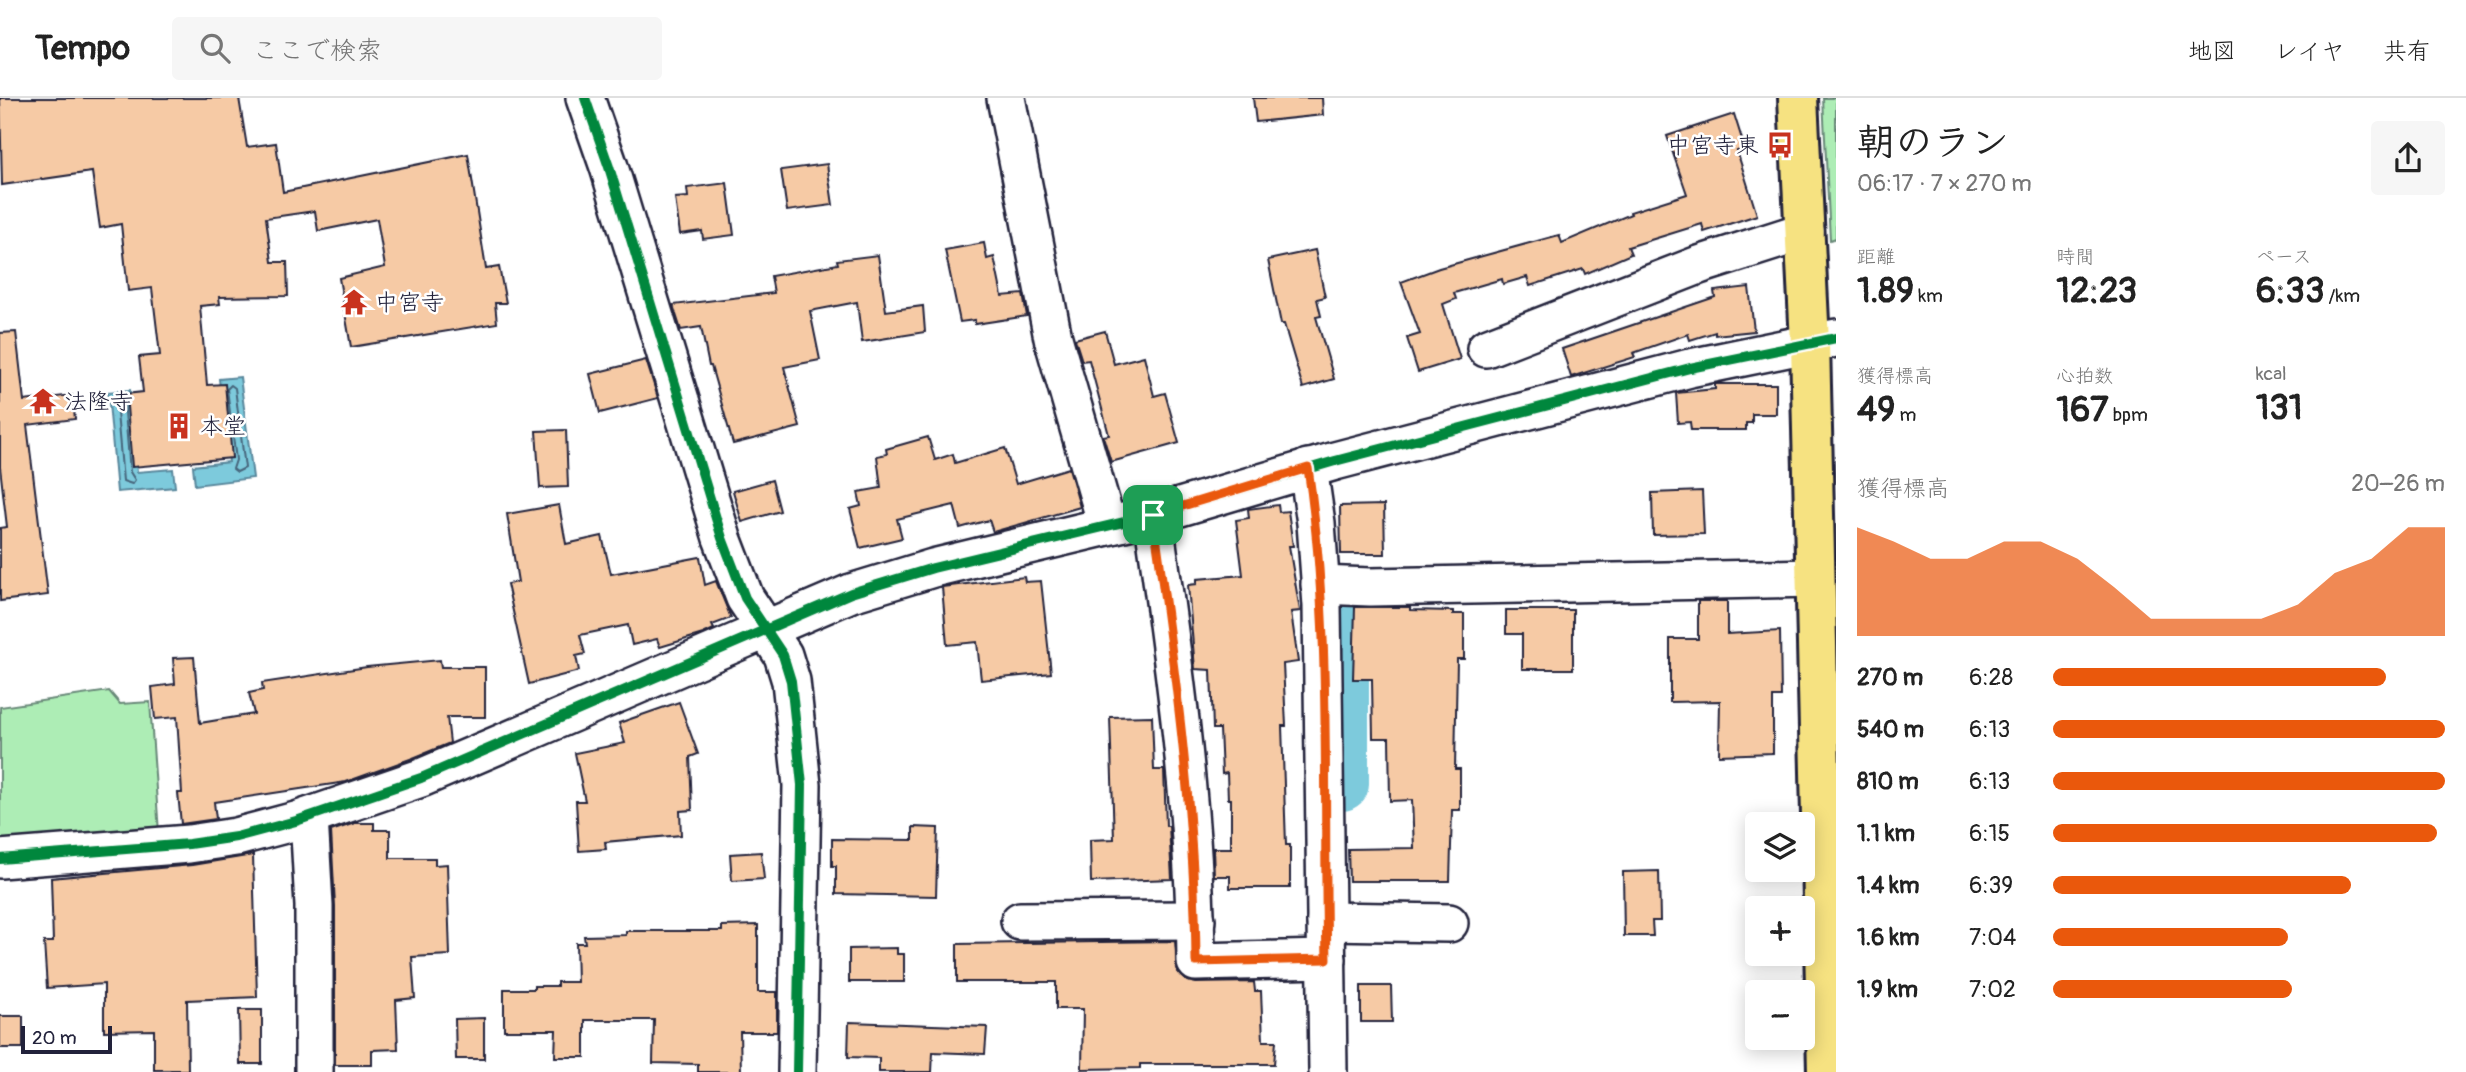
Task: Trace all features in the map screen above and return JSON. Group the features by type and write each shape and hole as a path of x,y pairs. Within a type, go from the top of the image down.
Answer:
{"main road":[{"path":"1798,98 1805,231 1823,340 1824,474 1815,578 1827,686 1826,1072"}],"street":[{"path":"1006,98 1053,338 1107,525"},
{"path":"592,99 722,538 745,598 783,655 791,681 802,785 797,1072"},
{"path":"1486,348 1699,265 1805,231"},
{"path":"0,859 189,844 236,836 309,817 421,778 851,593 933,568 1153,515 1308,468 1690,368 1823,340"},
{"path":"1308,468 1316,523 1341,922 1327,959 1328,1072"},
{"path":"1153,515 1194,863 1196,962 1327,959"},
{"path":"1320,585 1476,585 1815,578"},
{"path":"309,817 314,906 314,1072"},
{"path":"1020,922 1196,920"},
{"path":"1341,922 1449,923"}],"green space":[{"path":"1823,98 1836,98 1836,238 1830,240"},
{"path":"109,691 120,704 150,702 159,833 0,847 0,707"}],"water":[{"path":"240,377 253,478 195,485 193,466 229,462 219,379"},
{"path":"130,390 137,472 173,469 175,487 117,492 108,392"}],"building":[{"path":"0,98 239,98 247,147 276,143 283,192 468,154 486,269 499,267 506,303 495,303 497,323 351,347 339,278 385,267 377,219 318,231 315,211 266,218 272,262 287,262 288,296 219,297 220,304 200,306 207,385 225,384 232,458 132,467 126,394 143,392 139,357 160,355 152,288 128,291 121,224 100,228 92,172 2,185"},
{"path":"1253,98 1322,98 1323,115 1256,122"},
{"path":"1734,114 1745,149 1737,151 1757,215 1704,232 1702,224 1628,247 1631,254 1585,274 1583,269 1530,286 1527,277 1503,284 1502,279 1454,293 1456,299 1443,304 1460,359 1418,372 1407,338 1420,334 1401,282 1439,268 1559,235 1562,243 1631,214 1630,212 1687,194 1667,136"},
{"path":"827,164 833,205 787,211 781,170"},
{"path":"727,183 734,235 703,239 702,231 680,234 675,198 688,197 687,188"},
{"path":"984,243 987,259 994,257 1002,296 1023,294 1027,316 975,324 975,320 960,322 945,250"},
{"path":"1315,250 1325,297 1317,299 1321,316 1316,317 1334,379 1303,388 1284,324 1281,324 1268,260"},
{"path":"878,255 886,311 923,306 925,332 862,342 857,302 810,311 820,360 784,367 800,427 733,444 709,366 701,327 681,330 673,305 774,293 771,276 838,264 837,260"},
{"path":"1749,287 1754,331 1715,335 1715,332 1690,340 1688,334 1633,353 1635,357 1571,377 1562,349 1715,297 1714,291"},
{"path":"1105,331 1114,364 1144,356 1154,396 1165,393 1179,443 1111,462 1103,436 1109,435 1089,360 1082,361 1075,339"},
{"path":"16,332 24,401 72,395 75,419 27,425 48,595 0,601 0,528 7,527 0,467 0,333"},
{"path":"646,360 658,398 600,413 590,374"},
{"path":"1715,384 1776,384 1776,414 1752,414 1752,423 1746,423 1746,430 1691,430 1690,422 1678,423 1676,393 1715,389"},
{"path":"566,430 568,487 540,488 536,431"},
{"path":"928,437 935,460 953,454 955,463 1005,448 1016,484 1069,468 1080,507 993,532 989,520 960,528 954,505 897,519 902,538 860,548 850,509 861,506 858,492 881,488 877,456 887,454 886,449"},
{"path":"772,480 780,511 742,522 733,491"},
{"path":"1702,491 1704,534 1653,535 1652,493"},
{"path":"559,505 566,544 602,536 611,574 700,557 705,585 716,581 731,618 712,625 714,629 703,634 660,647 657,639 632,645 628,625 580,635 585,654 576,656 579,671 529,684 507,584 518,582 507,514"},
{"path":"1278,505 1279,512 1288,511 1293,546 1289,546 1300,611 1291,612 1298,662 1283,664 1286,726 1282,726 1286,845 1290,845 1290,888 1230,888 1230,876 1214,876 1213,848 1231,848 1231,799 1228,799 1227,773 1222,774 1220,729 1213,729 1211,670 1195,669 1188,585 1197,584 1197,579 1243,575 1236,520 1249,518 1248,509"},
{"path":"1384,505 1385,554 1341,554 1340,506"},
{"path":"1024,577 1025,582 1041,581 1051,673 981,680 977,642 947,645 942,587"},
{"path":"1698,601 1727,601 1727,634 1780,631 1781,697 1773,697 1773,753 1719,755 1720,701 1670,702 1670,639 1698,639"},
{"path":"1355,607 1410,607 1410,610 1453,611 1453,614 1464,614 1464,659 1457,659 1455,769 1460,769 1460,810 1452,810 1450,881 1349,881 1348,849 1414,848 1412,800 1390,801 1389,738 1373,738 1372,679 1353,679"},
{"path":"1506,610 1573,610 1573,669 1522,669 1522,634 1506,634"},
{"path":"194,657 200,723 254,714 249,693 263,690 262,683 367,667 440,660 441,667 485,667 485,717 447,717 450,743 346,782 214,802 216,819 181,824 178,793 182,793 177,717 155,719 152,687 175,684 173,658"},
{"path":"679,702 698,754 690,757 692,810 680,811 681,835 605,842 606,849 579,851 576,801 585,801 575,753 625,743 619,723"},
{"path":"1152,716 1154,770 1164,770 1166,826 1169,826 1172,879 1091,882 1090,840 1114,839 1110,717"},
{"path":"355,823 374,823 374,830 390,830 390,858 435,858 435,865 447,864 450,955 412,957 415,998 396,1000 398,1049 372,1050 372,1065 335,1065 335,906 331,831"},
{"path":"913,827 938,828 936,896 836,894 832,839 913,840"},
{"path":"761,852 764,879 732,881 730,854"},
{"path":"253,855 257,997 187,1000 188,1070 154,1070 154,1030 104,1031 104,984 47,988 44,942 53,942 51,878 192,865"},
{"path":"1659,871 1660,921 1652,921 1653,936 1624,936 1623,872"},
{"path":"758,925 758,992 777,992 777,1032 740,1032 741,1072 698,1072 698,1064 653,1063 654,1020 585,1020 585,1057 555,1057 556,1030 504,1030 504,989 534,989 534,986 557,986 557,982 577,982 576,943 585,943 584,936 626,935 626,931 722,931 722,926"},
{"path":"1175,941 1178,972 1187,981 1254,982 1255,991 1261,991 1263,1041 1276,1041 1274,1064 1140,1064 1140,1068 1082,1069 1083,1009 1056,1009 1056,982 957,982 957,944"},
{"path":"897,948 897,954 904,954 904,982 849,982 849,949"},
{"path":"1361,986 1391,986 1392,1022 1361,1022"},
{"path":"239,1010 262,1010 262,1064 240,1064"},
{"path":"0,1016 23,1016 23,1048 0,1048"},
{"path":"484,1018 484,1059 456,1059 455,1019"},
{"path":"849,1022 987,1027 985,1054 933,1052 932,1072 879,1072 879,1058 848,1057"}],"waterway":[{"path":"1342,603 1342,784"}],"cycle path":[{"path":"585,98 609,167 722,538 745,598 783,655 791,681 802,785 797,1072"},
{"path":"0,859 189,844 236,837 296,821 421,778 851,593 933,568 1153,515 1335,461 1690,368 1836,338"}],"place":[{"name":"中宮寺東","path":"1780,145"},
{"name":"中宮寺","path":"354,302"},
{"name":"法隆寺","path":"43,401"},
{"name":"本堂","path":"179,426"}],"route":[{"path":"1308,468 1316,523 1322,606 1327,959 1196,962 1195,877 1153,515 1308,468"}]}
